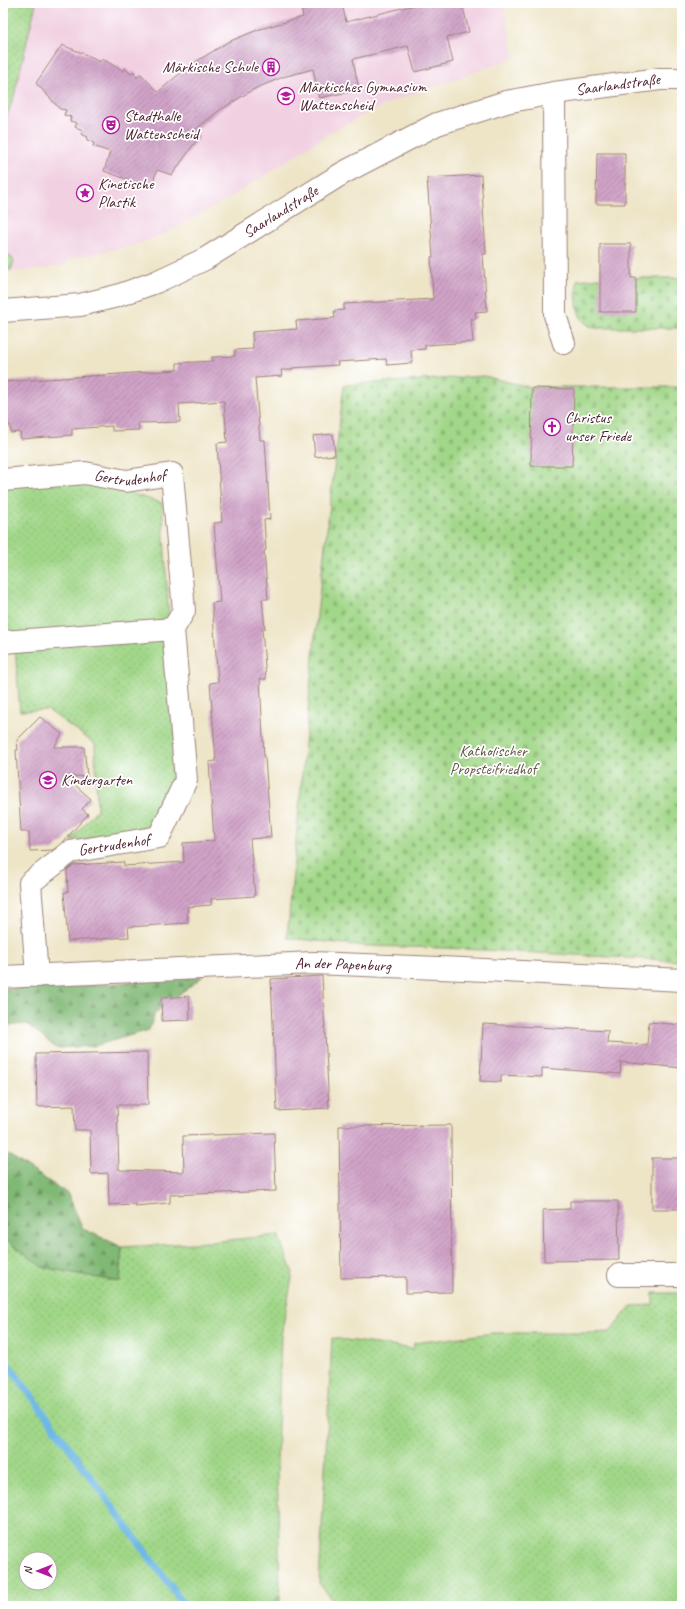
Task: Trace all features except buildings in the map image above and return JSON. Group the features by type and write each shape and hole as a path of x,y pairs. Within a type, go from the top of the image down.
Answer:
{"street":[{"name":"Saarlandstraße","path":"3,312 80,305 117,296 156,282 205,259 343,173 437,124 506,102 554,93 660,79 682,79"},
{"name":"Saarlandstraße","path":"554,93 555,315 564,343"},
{"name":"Gertrudenhof","path":"3,480 85,473 126,481 172,474 184,611 173,629 186,780 159,837 70,852 30,883 37,976"},
{"path":"3,642 173,629"},
{"name":"An der Papenburg","path":"3,977 313,963 682,980"},
{"path":"619,1275 682,1275"}],"shaded area":[{"path":"32,3 503,3 515,58 393,101 334,130 234,195 169,232 136,245 67,259 66,265 34,270 3,272 3,72"}],"green space":[{"path":"3,3 36,3 14,96 3,127"},
{"path":"3,250 6,251 14,261 11,270 3,269"},
{"path":"600,278 682,278 682,328 595,328 588,325 580,315 578,308 577,280"},
{"name":"Katholischer Propsteifriedhof","path":"484,376 529,387 682,387 682,961 446,948 366,946 287,938 317,614 344,385"},
{"path":"80,478 162,503 178,773 152,829 71,841 97,809 95,744 48,710 20,711 14,636 3,637 3,486"},
{"path":"203,976 155,1013 149,1030 94,1046 56,1048 27,1024 3,1026 3,989 71,987"},
{"path":"3,1151 68,1194 83,1229 122,1247 120,1282 42,1267 3,1237"},
{"path":"278,1235 293,1273 281,1336 277,1460 280,1594 268,1606 3,1606 3,1237 42,1267 120,1282 122,1247 210,1242"},
{"path":"653,1293 682,1293 682,1606 337,1606 319,1583 332,1338 413,1349 414,1343 493,1333 610,1332 631,1306 653,1305"},
{"path":"280,1594 280,1606 268,1606"}],"waterway":[{"path":"3,1357 185,1606"}],"place":[{"name":"Märkische Schule","path":"271,67"},
{"name":"Märkisches Gymnasium Wattenscheid","path":"286,96"},
{"name":"Stadthalle Wattenscheid","path":"111,125"},
{"name":"Kinetische Plastik","path":"85,193"},
{"name":"Christus unser Friede","path":"552,427"},
{"name":"Kindergarten","path":"48,780"}]}
